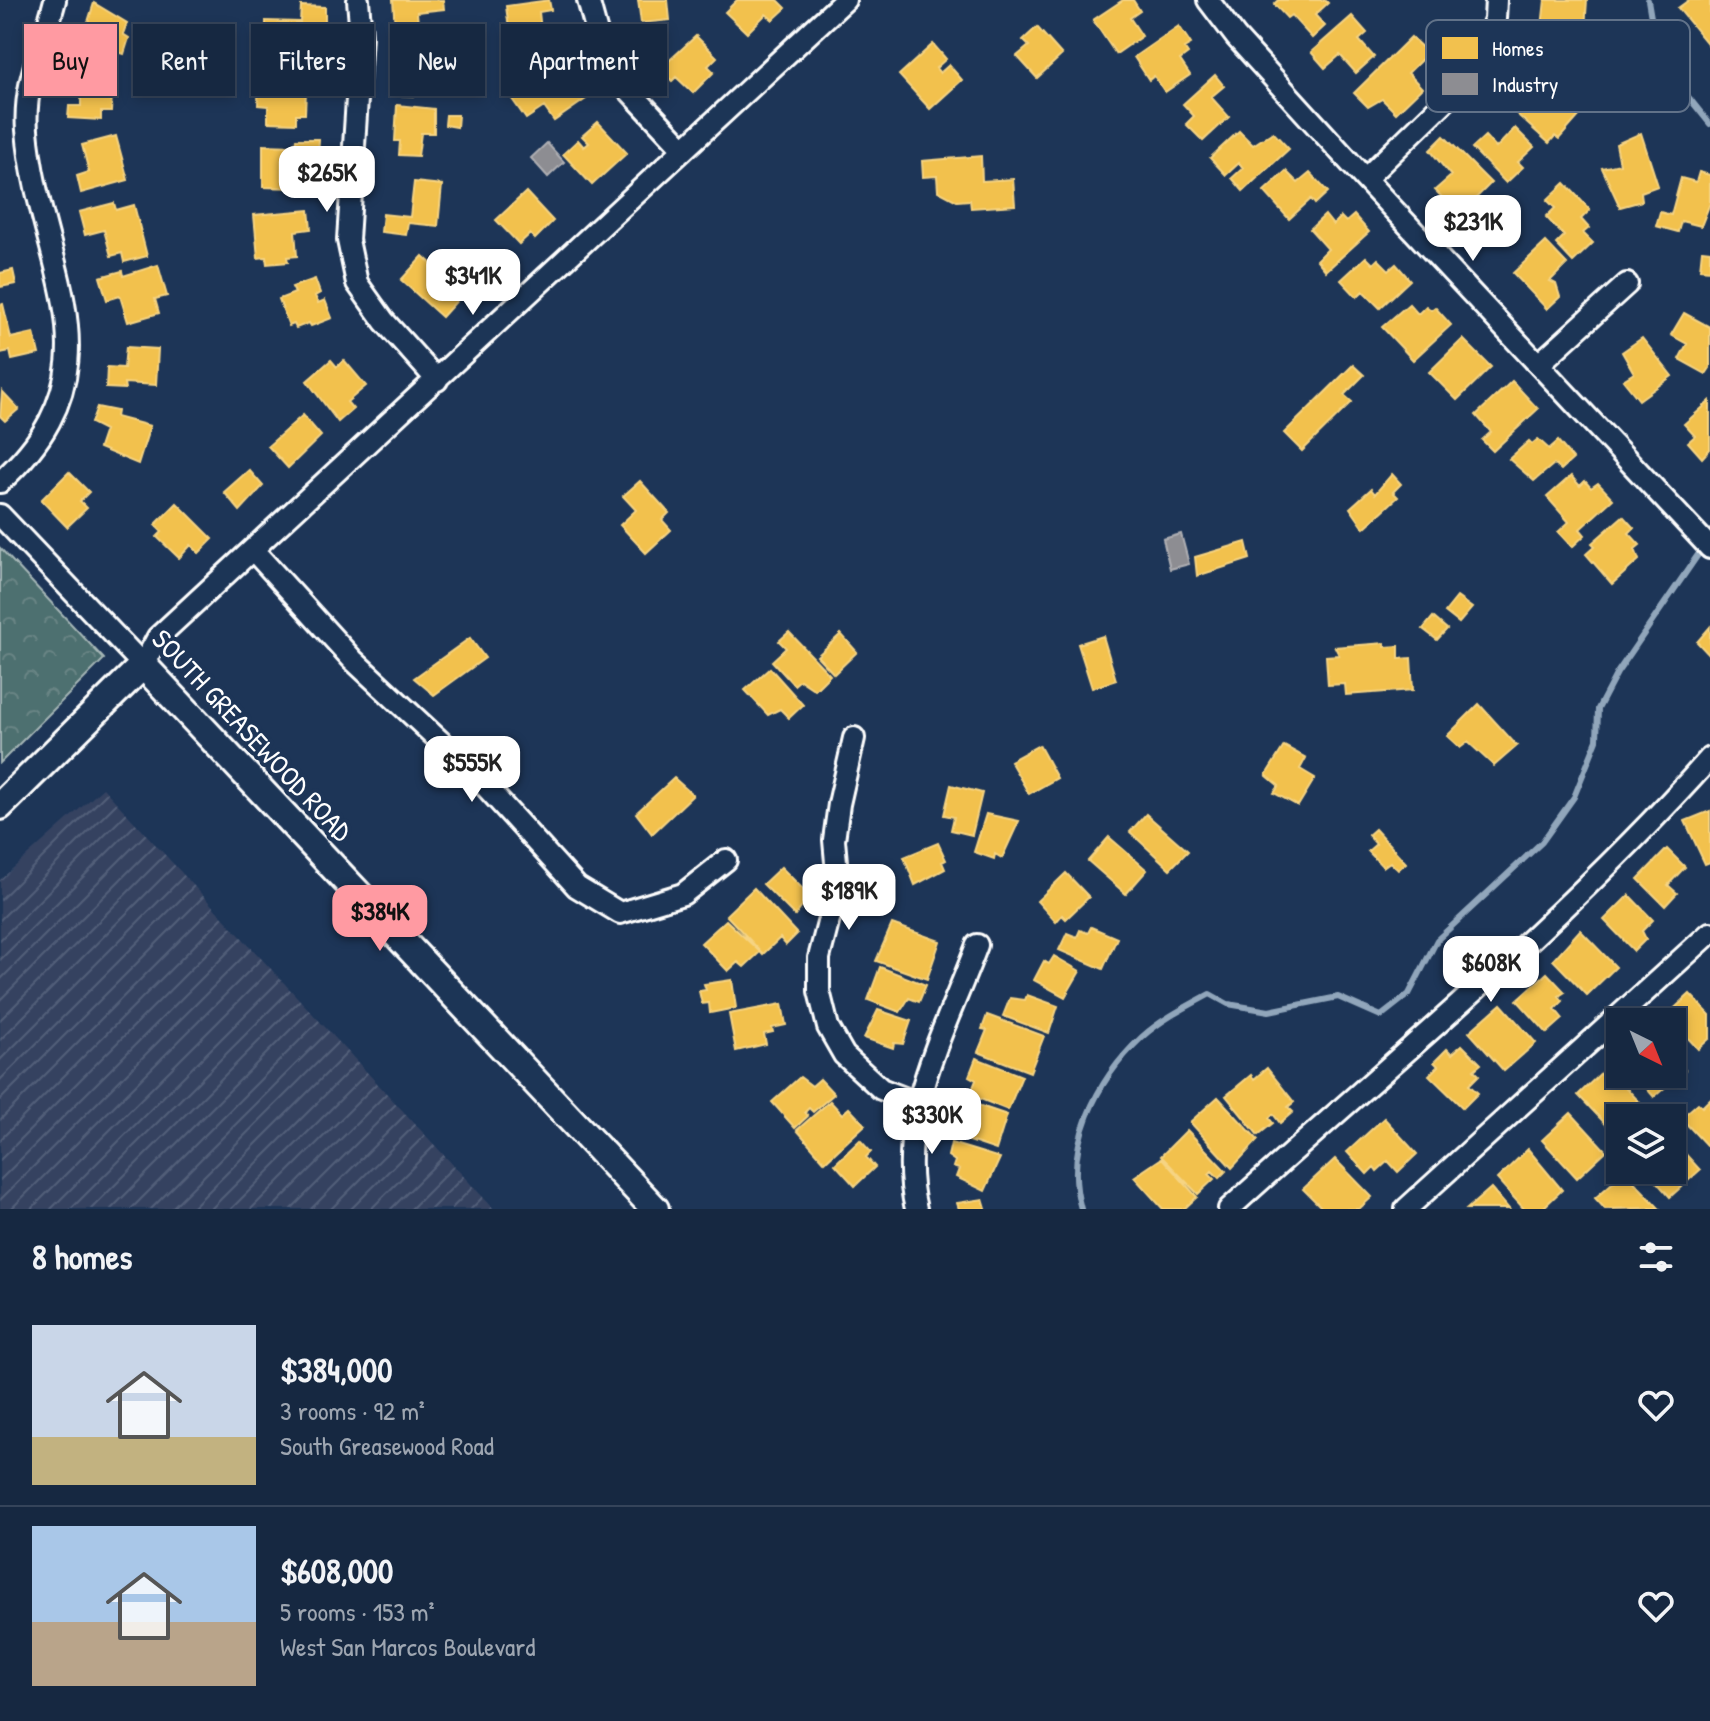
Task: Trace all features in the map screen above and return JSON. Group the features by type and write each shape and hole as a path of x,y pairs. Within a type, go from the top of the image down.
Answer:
{"street":[{"path":"0,482 41,439 60,398 70,357 69,323 30,161 26,126 30,79 55,0"},
{"path":"358,0 361,36 348,240 357,283 384,321 437,380"},
{"path":"588,0 602,51 624,85 683,148"},
{"path":"0,806 143,665 158,637 845,0"},
{"path":"1208,0 1236,37 1365,179 1710,548"},
{"path":"1495,20 1496,0"},
{"path":"1365,179 1434,112"},
{"path":"1539,364 1627,284"},
{"name":"SOUTH GREASEWOOD ROAD","path":"0,515 655,1209"},
{"path":"253,550 353,660 469,768 577,887 620,913 683,894 726,860"},
{"path":"854,738 834,840 838,884 819,958 819,991 828,1027 844,1055 881,1089 917,1103"},
{"path":"1229,1209 1475,989 1659,816 1710,758"},
{"path":"1406,1209 1710,933"},
{"path":"916,1209 909,1181 910,1135 917,1103 977,945"}],"shaded area":[{"path":"103,788 494,1209 0,1209 0,880"}],"green space":[{"path":"0,548 104,659 0,763"}],"building: Homes":[{"path":"393,0 443,0 444,9 417,12 418,24 395,24"},
{"path":"549,0 551,10 539,12 540,24 508,24 506,6"},
{"path":"638,0 668,0 670,20 641,23"},
{"path":"737,0 778,0 786,8 773,20 766,14 747,33 725,12"},
{"path":"1123,0 1133,0 1140,11 1130,18 1142,36 1116,54 1093,20"},
{"path":"1278,0 1325,0 1328,3 1315,15 1325,26 1312,38 1291,15 1287,18 1274,4"},
{"path":"1545,0 1587,0 1586,20 1543,20"},
{"path":"1689,0 1710,0 1710,47 1690,20 1678,8"},
{"path":"94,3 127,23 123,34 129,38 124,54 117,52 117,24 87,24"},
{"path":"301,6 325,7 325,24 266,24 266,21 300,22"},
{"path":"1352,16 1367,33 1359,40 1374,57 1356,73 1340,55 1325,68 1311,52"},
{"path":"1179,26 1191,44 1184,48 1188,54 1180,60 1190,75 1165,92 1154,76 1149,80 1134,57"},
{"path":"1037,27 1062,55 1037,78 1017,56 1029,46 1023,40"},
{"path":"696,36 717,57 708,66 714,72 693,93 676,77 672,81 667,76 667,63"},
{"path":"1411,37 1426,51 1426,55 1408,73 1422,88 1396,113 1382,99 1368,107 1354,93"},
{"path":"933,44 946,59 936,68 940,73 949,65 962,80 930,109 899,75"},
{"path":"1215,75 1224,86 1211,97 1229,117 1203,141 1186,124 1194,116 1183,104"},
{"path":"81,96 112,96 111,112 101,112 101,120 68,118 69,106 81,106"},
{"path":"258,96 306,96 305,114 296,114 296,123 268,122 268,106 258,105"},
{"path":"510,96 584,96 586,99 554,121 544,107 526,119"},
{"path":"397,105 434,109 434,133 421,133 418,156 399,155 400,141 395,141"},
{"path":"1514,112 1577,112 1580,115 1559,139 1555,136 1549,143"},
{"path":"446,115 458,115 457,127 445,125"},
{"path":"598,122 627,153 592,185 563,154 578,140 584,147 589,143 582,136"},
{"path":"1515,128 1534,147 1518,162 1523,167 1506,183 1472,148 1485,136 1496,148"},
{"path":"1239,131 1253,145 1273,132 1289,149 1243,191 1232,178 1243,168 1239,163 1226,175 1210,158"},
{"path":"1641,133 1658,186 1641,192 1642,201 1620,207 1602,168 1620,164 1616,144"},
{"path":"116,136 128,180 81,193 77,176 89,172 82,145"},
{"path":"1444,136 1491,183 1459,215 1435,190 1451,176 1430,150"},
{"path":"296,139 319,139 318,157 301,156 300,180 294,180 294,188 263,187 263,145 295,146"},
{"path":"981,156 982,181 1013,179 1015,205 971,208 970,200 957,201 938,191 937,176 923,177 922,161"},
{"path":"1286,171 1298,183 1310,173 1328,192 1315,204 1311,199 1289,219 1264,191"},
{"path":"1699,172 1710,175 1710,203 1701,226 1681,221 1678,232 1656,226 1660,212 1671,215 1681,178 1696,182"},
{"path":"414,182 442,185 438,226 408,223 406,235 381,232 383,214 410,217"},
{"path":"1565,183 1590,210 1581,219 1589,228 1583,233 1593,243 1573,262 1556,244 1564,236 1546,217 1555,208 1547,200"},
{"path":"526,192 553,221 535,239 530,234 519,244 496,220"},
{"path":"114,203 116,210 134,205 147,256 124,262 122,253 111,256 104,230 85,235 79,212"},
{"path":"309,210 311,229 295,231 297,256 287,257 288,262 267,264 266,257 258,258 254,215"},
{"path":"1325,215 1333,225 1341,217 1346,222 1354,215 1369,232 1326,271 1317,260 1328,249 1310,229"},
{"path":"1546,242 1567,264 1550,281 1556,284 1560,297 1547,309 1513,273"},
{"path":"1702,250 1710,251 1710,270 1700,269"},
{"path":"423,256 453,283 450,286 461,296 442,317 401,280"},
{"path":"1366,257 1373,264 1378,259 1389,270 1396,264 1410,280 1380,308 1363,291 1357,297 1341,280"},
{"path":"158,265 167,296 155,299 159,313 128,322 120,296 107,300 100,277 122,271 123,276"},
{"path":"13,270 16,284 0,287 0,273"},
{"path":"315,279 320,293 315,296 318,303 325,300 332,318 311,326 309,323 296,328 294,324 289,326 279,299 295,293 292,287"},
{"path":"3,304 11,338 34,333 39,354 12,360 10,351 0,353 0,305"},
{"path":"1409,304 1418,314 1426,306 1431,310 1435,307 1451,325 1413,360 1382,327"},
{"path":"1684,313 1710,327 1710,368 1706,374 1679,359 1687,344 1671,335"},
{"path":"1642,338 1672,376 1639,400 1623,380 1634,373 1622,352"},
{"path":"1463,339 1491,367 1457,400 1429,372"},
{"path":"126,347 158,349 156,385 124,383 125,389 106,388 107,367 124,368"},
{"path":"331,360 337,367 344,360 366,386 347,402 353,409 338,422 307,381"},
{"path":"1353,365 1364,375 1344,395 1352,402 1302,451 1284,433"},
{"path":"1512,381 1538,409 1493,451 1482,440 1491,432 1476,415"},
{"path":"2,391 19,409 5,421 0,416"},
{"path":"1710,401 1710,449 1702,458 1688,442 1695,436 1684,424"},
{"path":"97,407 117,411 116,417 150,426 138,464 99,448 105,430 91,423"},
{"path":"303,415 321,436 288,468 268,446"},
{"path":"1538,439 1549,449 1558,441 1573,459 1561,470 1554,464 1534,481 1509,459 1529,441 1532,444"},
{"path":"249,470 263,486 240,511 224,492"},
{"path":"69,472 89,492 80,501 87,508 67,527 41,500"},
{"path":"1392,474 1401,484 1393,492 1398,497 1364,528 1350,508 1371,489 1375,494"},
{"path":"1571,476 1580,486 1585,481 1591,488 1598,483 1613,499 1580,529 1585,535 1572,547 1558,532 1569,522 1547,497"},
{"path":"640,481 669,513 662,520 671,530 646,553 620,525 636,510 623,496"},
{"path":"177,503 213,539 199,553 191,545 179,558 157,537 162,532 155,525"},
{"path":"1623,516 1634,528 1629,533 1640,545 1635,549 1639,560 1612,584 1586,554 1595,546 1592,543"},
{"path":"1246,542 1250,559 1197,576 1195,557"},
{"path":"1457,597 1472,608 1459,623 1445,612"},
{"path":"1433,617 1447,629 1437,640 1423,629"},
{"path":"1710,627 1710,656 1697,642"},
{"path":"789,632 830,675 815,690 800,680 794,685 772,661 786,648 779,641"},
{"path":"841,634 857,652 834,674 817,656"},
{"path":"1103,636 1116,680 1092,688 1078,644"},
{"path":"470,638 485,658 434,695 414,678"},
{"path":"1385,643 1385,647 1399,646 1399,659 1411,658 1413,690 1346,695 1345,684 1328,685 1326,656 1339,655 1335,647"},
{"path":"770,668 803,705 789,718 780,709 768,715 745,690"},
{"path":"1479,704 1517,746 1494,766 1468,742 1460,748 1447,736"},
{"path":"1039,745 1057,778 1029,794 1010,761"},
{"path":"1284,746 1306,758 1300,769 1315,778 1298,806 1274,793 1279,786 1266,775"},
{"path":"674,778 693,795 652,834 636,813"},
{"path":"951,785 982,793 972,835 951,830 954,817 944,815"},
{"path":"1710,811 1710,862 1705,864 1685,821"},
{"path":"986,814 1019,821 1002,858 995,854 994,859 974,852"},
{"path":"1146,814 1188,851 1170,869 1130,832"},
{"path":"1375,829 1406,863 1398,870 1390,862 1383,867 1368,851 1376,844 1368,835"},
{"path":"1109,837 1147,870 1126,894 1088,861"},
{"path":"938,843 946,860 942,862 945,869 915,885 904,857"},
{"path":"1667,849 1685,867 1668,885 1677,893 1665,906 1638,879"},
{"path":"781,867 810,896 795,916 763,884"},
{"path":"1066,873 1089,897 1066,919 1062,915 1056,922 1037,901"},
{"path":"754,888 797,934 786,945 780,938 763,954 726,915"},
{"path":"1629,895 1653,920 1642,931 1646,939 1634,951 1604,920"},
{"path":"726,920 760,952 744,967 738,962 728,971 701,943"},
{"path":"892,924 940,941 927,979 876,961"},
{"path":"1091,927 1117,938 1103,969 1059,950 1067,933 1077,937 1080,930 1088,933"},
{"path":"1580,930 1616,967 1587,995 1553,960"},
{"path":"1054,956 1080,971 1065,997 1034,980 1044,961 1049,964"},
{"path":"880,967 926,985 919,1002 909,998 900,1012 868,1000"},
{"path":"1547,973 1565,992 1559,996 1563,1001 1555,1009 1563,1019 1547,1033 1517,1000"},
{"path":"732,980 736,1008 710,1013 709,1003 702,1004 699,991 706,990 704,984"},
{"path":"1690,994 1710,1015 1710,1038 1698,1049 1686,1036 1686,1008 1675,1008"},
{"path":"1027,995 1058,1006 1049,1033 1003,1016 1010,998 1025,1000"},
{"path":"782,1004 786,1025 772,1028 773,1032 764,1034 766,1044 736,1051 729,1014"},
{"path":"1501,1004 1536,1043 1504,1071 1469,1032"},
{"path":"878,1010 911,1021 903,1044 894,1043 893,1048 864,1038"},
{"path":"987,1015 1044,1036 1030,1072 978,1052 987,1030 982,1029"},
{"path":"1462,1045 1481,1064 1474,1070 1479,1075 1469,1085 1478,1093 1463,1108 1429,1075 1438,1066 1434,1062 1447,1049 1452,1054"},
{"path":"976,1058 1022,1076 1008,1110 970,1095 976,1080 969,1076"},
{"path":"1267,1068 1294,1102 1288,1107 1293,1112 1280,1123 1273,1114 1269,1118 1273,1123 1258,1135 1226,1096 1251,1075 1254,1079"},
{"path":"1606,1068 1606,1088 1626,1088 1641,1104 1606,1104 1606,1125 1578,1095"},
{"path":"800,1077 812,1086 820,1079 834,1094 813,1112 809,1108 805,1112 808,1116 795,1128 772,1102"},
{"path":"1646,1088 1664,1088 1654,1097"},
{"path":"1218,1097 1258,1140 1232,1168 1190,1122"},
{"path":"957,1098 1007,1115 996,1150 946,1133"},
{"path":"1710,1099 1710,1143 1707,1146 1686,1123 1686,1114 1698,1103 1702,1107"},
{"path":"830,1101 842,1114 849,1108 865,1125 825,1162 797,1130"},
{"path":"1571,1113 1606,1151 1577,1178 1542,1140"},
{"path":"1384,1118 1417,1154 1398,1172 1388,1161 1377,1171 1374,1167 1367,1174 1347,1152"},
{"path":"1187,1130 1226,1171 1219,1178 1212,1171 1209,1174 1214,1179 1198,1194 1161,1156"},
{"path":"860,1140 871,1152 866,1157 875,1167 855,1186 835,1164"},
{"path":"951,1143 1000,1158 985,1191 956,1177 959,1169 953,1167 955,1161 948,1156"},
{"path":"1528,1149 1562,1190 1542,1209 1524,1209 1497,1179"},
{"path":"1686,1154 1700,1170 1686,1183"},
{"path":"1162,1158 1197,1197 1184,1209 1163,1209 1134,1177"},
{"path":"1335,1159 1372,1197 1359,1209 1323,1209 1303,1189"},
{"path":"1611,1184 1636,1184 1659,1208 1605,1209 1595,1198"},
{"path":"1658,1184 1684,1184 1670,1197"},
{"path":"1491,1188 1509,1209 1467,1209"},
{"path":"983,1199 986,1209 959,1209 957,1203"}],"building: Industry":[{"path":"547,143 564,162 548,177 531,158"},
{"path":"1181,534 1189,564 1170,569 1163,539"}],"waterway":[{"path":"1648,0 1651,20"},
{"path":"1690,99 1710,124"},
{"path":"1081,1209 1076,1162 1088,1116 1098,1094 1125,1054 1166,1019 1210,994 1228,1004 1269,1011 1338,997 1381,1016 1409,994 1437,940 1542,842 1574,797 1597,740 1598,709 1617,673 1704,546"}]}
